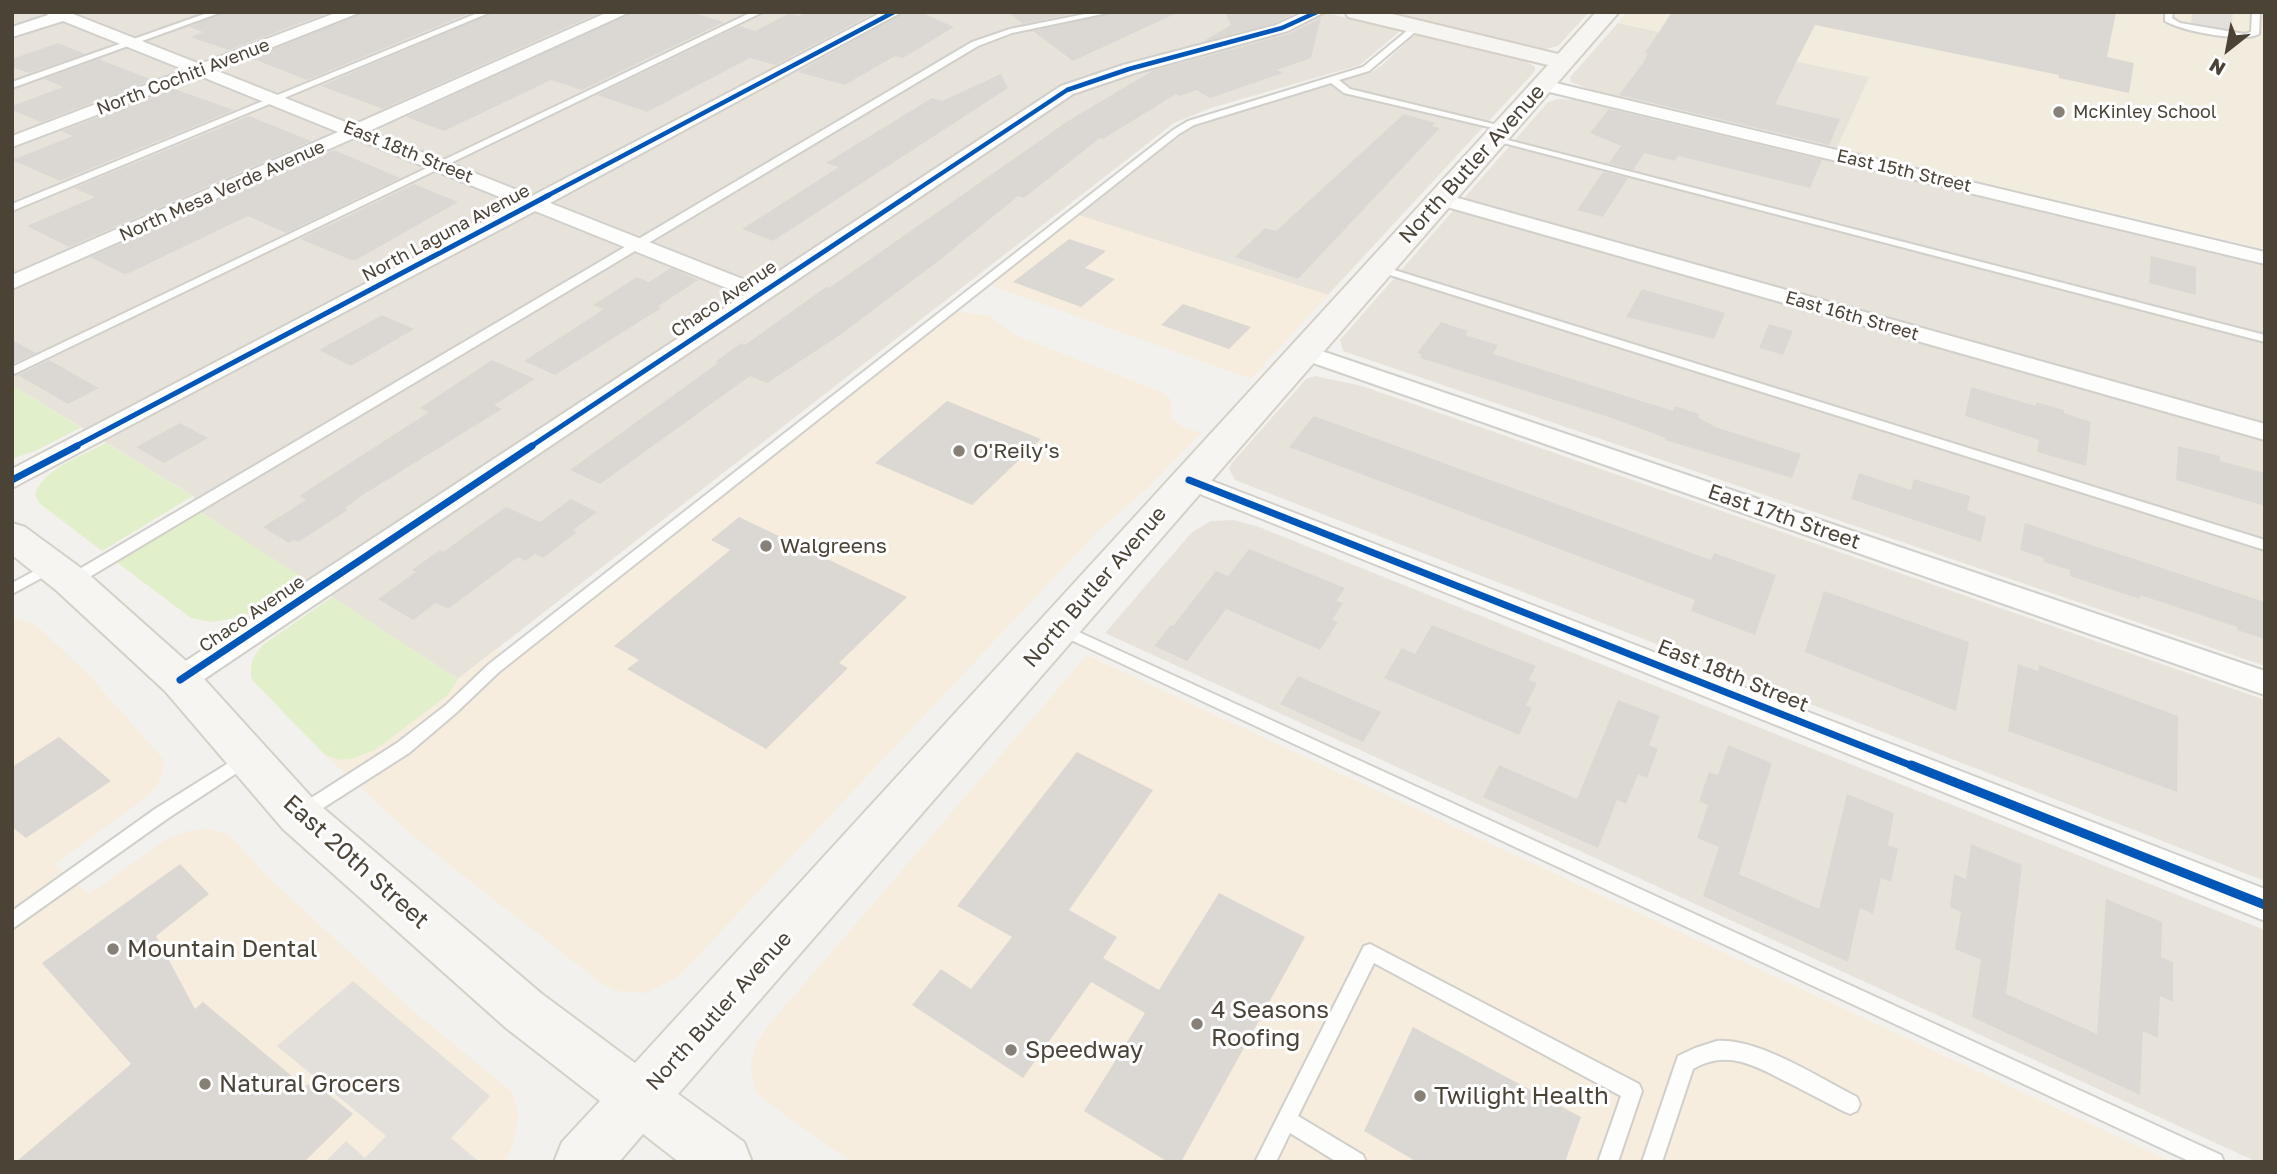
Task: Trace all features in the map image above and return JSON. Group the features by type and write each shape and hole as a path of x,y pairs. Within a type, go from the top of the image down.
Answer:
{"main road":[{"path":"1356,12 1564,62"},
{"name":"North Butler Avenue","path":"582,1162 1608,12"},
{"name":"East 20th Street","path":"12,536 62,573 180,680 299,815 524,1011 724,1162"}],"street":[{"name":"North Cochiti Avenue","path":"12,142 353,12"},
{"name":"North Mesa Verde Avenue","path":"12,283 622,12"},
{"name":"North Laguna Avenue","path":"12,480 894,12"},
{"name":"Chaco Avenue","path":"180,680 1067,90 1129,69 1282,28 1317,12"},
{"name":"East 18th Street","path":"58,14 761,294"},
{"path":"12,32 58,14"},
{"name":"East 15th Street","path":"1542,85 2265,258"},
{"name":"East 16th Street","path":"1440,199 2265,432"},
{"name":"East 17th Street","path":"1304,352 2265,683"},
{"name":"East 18th Street","path":"1189,480 2265,905"}],"lane":[{"path":"12,85 218,12"},
{"path":"12,208 487,12"},
{"path":"12,372 759,12"},
{"path":"12,589 62,573 989,37 1108,12"},
{"path":"2169,12 2168,19 2171,22 2245,36 2255,34 2256,12"},
{"path":"299,815 403,748 452,709 494,668 1176,132 1191,123 1366,69 1417,27"},
{"path":"1332,79 1347,91 2265,339"},
{"path":"1378,268 2265,545"},
{"path":"1059,628 2214,1162"},
{"path":"12,921 171,807 248,757"},
{"path":"1265,1162 1370,952 1632,1091 1608,1162"},
{"path":"1653,1162 1685,1063 1716,1048 1735,1049 1752,1054 1850,1104"},
{"path":"1286,1120 1356,1162"}],"shaded area":[{"path":"12,12 1323,12 1400,31 1360,65 1211,108 1174,123 458,679 199,511 193,496 12,385"},
{"path":"1381,12 1589,12 1558,46 1546,49"},
{"name":"McKinley School","path":"1627,12 2265,12 2265,249 1837,148 1869,77 1618,23"},
{"path":"2192,12 2233,12 2231,33 2191,26"},
{"path":"1618,23 1870,77 1837,148 1589,89 1571,82 1570,77"},
{"path":"1415,34 1524,60 1535,67 1535,71 1328,295 1078,215 1190,128 1229,113 1369,73 1381,66"},
{"path":"1558,99 1576,100 2265,266 2265,666 1343,351 1340,340 1548,102"},
{"path":"1078,215 1328,295 1251,379 989,285"},
{"path":"956,311 990,316 1017,336 1164,393 1170,398 1173,419 1181,426 1201,433 1145,491 1100,529 679,976 647,993 616,991 602,984 415,838 325,755 347,759 366,754 447,695 458,679 496,649 516,660"},
{"path":"1315,376 1362,386 2265,700 2265,881 1235,480 1229,469 1231,464 1306,379"},
{"path":"1234,520 1259,527 2265,930 2265,1162 2257,1162 1105,633 1192,532 1211,521"},
{"path":"18,619 36,625 88,674 164,760 158,784 147,797 54,865 89,894 168,838 207,828 229,834 266,875 410,1008 511,1091 518,1111 518,1121 513,1145 504,1162 12,1162 12,620"},
{"path":"1087,655 2172,1162 851,1162 756,1092 751,1075 751,1060 757,1043 767,1027"},
{"path":"353,981 490,1096 451,1138 477,1160 475,1162 325,1162 346,1141 365,1158 386,1136 277,1046"}],"green space":[{"path":"12,385 80,428 37,450 12,459"},
{"path":"106,443 193,496 102,551 39,503 35,494 47,476 56,469"},
{"path":"199,511 303,578 241,617 212,622 191,618 115,561"},
{"path":"332,597 458,679 448,695 375,750 340,760 325,755 252,680 251,670 252,661 263,645"}],"building":[{"path":"224,12 330,12 229,50 190,37 203,32 189,27"},
{"path":"363,12 472,12 307,80 251,58"},
{"path":"493,12 601,12 383,109 321,86"},
{"path":"632,12 690,12 724,22 582,90 551,80 444,131 406,117"},
{"path":"806,12 876,12 775,65 750,58 647,112 597,95 739,26 755,31 788,14 799,16"},
{"path":"905,12 920,12 954,27 903,58 895,56 845,85 798,72"},
{"path":"1008,12 1080,12 1023,24"},
{"path":"1114,12 1179,12 1073,61 1033,31"},
{"path":"1225,12 1297,12 1275,23 1202,42 1231,25"},
{"path":"1672,12 2116,12 2107,57 2134,63 2129,93 2059,78 2059,75 1815,25 1775,104 1840,119 1829,145 1619,95 1643,63 1648,53 1645,53"},
{"path":"1321,18 1311,58 1277,70 1283,73 1210,98 1196,90 1180,96 1176,94 1103,139 1100,138 1024,198 1018,196 941,259 840,335 767,383 750,376 600,484 570,470 718,363 715,362 741,343 745,345 826,287 829,288 1068,121 1152,71 1289,34"},
{"path":"58,43 85,54 29,73 12,67 12,59"},
{"path":"99,59 152,80 41,122 12,110 12,106 63,87 44,79"},
{"path":"1001,74 1008,88 773,241 742,229 839,167 826,163 932,98 942,101"},
{"path":"174,89 234,110 60,181 12,160 73,136 61,131"},
{"path":"1609,109 1822,160 1810,188 1678,156 1675,161 1644,153 1633,170 1609,163 1621,146 1590,133"},
{"path":"1404,114 1435,123 1432,126 1440,128 1298,279 1235,257 1265,228 1276,231"},
{"path":"249,116 311,141 69,247 27,226 95,197 74,188"},
{"path":"334,150 400,178 286,233 248,216 129,273 124,274 90,257"},
{"path":"1603,172 1628,178 1603,217 1577,210"},
{"path":"414,184 458,202 356,260 300,239"},
{"path":"1069,239 1106,251 1085,268 1115,279 1081,307 1013,282"},
{"path":"2151,256 2196,267 2196,295 2149,283"},
{"path":"671,268 698,280 657,307 661,308 555,375 524,361 604,309 593,305 637,277 649,282"},
{"path":"1642,289 1725,313 1714,339 1626,317"},
{"path":"1183,304 1251,327 1229,349 1161,325"},
{"path":"382,315 414,329 351,366 319,350"},
{"path":"1441,322 1468,331 1465,335 1498,345 1493,354 1673,411 1675,406 1699,414 1698,417 1715,427 1801,454 1792,478 1665,440 1666,438 1609,417 1420,358 1422,355 1417,353"},
{"path":"1769,324 1793,331 1783,355 1759,348"},
{"path":"12,340 36,353 12,364"},
{"path":"49,360 99,388 68,404 18,375"},
{"path":"492,360 535,379 494,405 502,409 361,496 345,508 348,510 298,542 294,540 289,543 263,527 306,500 299,496 429,412 420,408"},
{"path":"1971,387 2036,406 2036,402 2064,410 2064,413 2091,422 2086,466 2037,452 2039,440 1965,416"},
{"name":"O'Reily's","path":"947,401 1041,439 972,505 875,463"},
{"path":"1314,416 1711,560 1714,553 1776,575 1755,635 1691,611 1695,600 1289,447"},
{"path":"180,423 208,438 164,463 136,447"},
{"path":"2178,446 2220,456 2220,461 2265,473 2265,506 2176,480"},
{"path":"1859,473 1911,490 1914,479 1970,496 1967,510 1986,517 1981,542 1851,499"},
{"path":"571,499 597,512 573,530 577,532 543,558 535,554 525,561 518,557 448,609 436,603 413,620 378,599 416,572 412,570 440,550 443,552 506,507 540,522"},
{"name":"Walgreens","path":"739,517 907,597 839,663 848,668 766,749 627,669 639,660 614,646 730,550 711,540"},
{"path":"2025,523 2265,602 2265,639 2140,595 2140,599 2070,576 2070,570 2043,562 2044,558 2020,550"},
{"path":"1249,549 1345,588 1336,601 1343,603 1332,620 1338,622 1320,650 1226,609 1187,661 1154,646 1216,571 1228,576"},
{"path":"1824,591 1969,642 1956,711 1805,652"},
{"path":"1432,625 1536,666 1529,680 1537,683 1526,705 1532,708 1519,735 1384,678 1402,648 1415,654"},
{"path":"2018,664 2038,671 2039,665 2178,716 2177,792 2008,731"},
{"path":"1298,676 1381,712 1363,742 1280,704"},
{"path":"1618,700 1660,716 1649,745 1658,749 1647,778 1638,774 1626,804 1617,800 1598,848 1483,797 1499,765 1577,799"},
{"path":"59,737 111,781 26,838 12,827 12,767"},
{"path":"1728,745 1772,763 1739,874 1819,909 1847,794 1894,813 1888,845 1898,849 1891,882 1881,878 1873,914 1860,908 1848,962 1703,896 1719,847 1697,838 1708,805 1699,801 1709,772 1718,775"},
{"path":"1077,752 1153,790 1069,910 1117,937 1103,958 1159,990 1219,893 1305,937 1181,1162 1168,1162 1084,1111 1145,1013 1091,982 1023,1078 912,1005 941,969 971,989 1012,937 957,906"},
{"path":"1971,844 2022,865 2006,994 2097,1034 2106,899 2162,922 2161,957 2173,962 2173,1002 2160,996 2158,1038 2143,1031 2140,1095 1972,1017 1981,960 1955,949 1961,912 1950,907 1954,874 1966,879"},
{"name":"Natural Grocers","path":"180,864 209,894 156,936 195,1009 203,1002 305,1087 312,1081 353,1114 304,1162 16,1162 131,1064 42,963"},
{"path":"1413,1027 1581,1117 1565,1162 1417,1162 1364,1131"}],"cycle path":[{"path":"12,480 894,12"},
{"path":"180,680 1067,90 1129,69 1282,28 1317,12"},
{"path":"1189,480 2265,905"}],"place":[{"name":"McKinley School","path":"2059,112"},
{"name":"O'Reily's","path":"959,451"},
{"name":"Walgreens","path":"766,546"},
{"name":"Mountain Dental","path":"113,949"},
{"name":"4 Seasons Roofing","path":"1197,1024"},
{"name":"Speedway","path":"1011,1050"},
{"name":"Natural Grocers","path":"205,1084"},
{"name":"Twilight Health","path":"1420,1096"}]}
